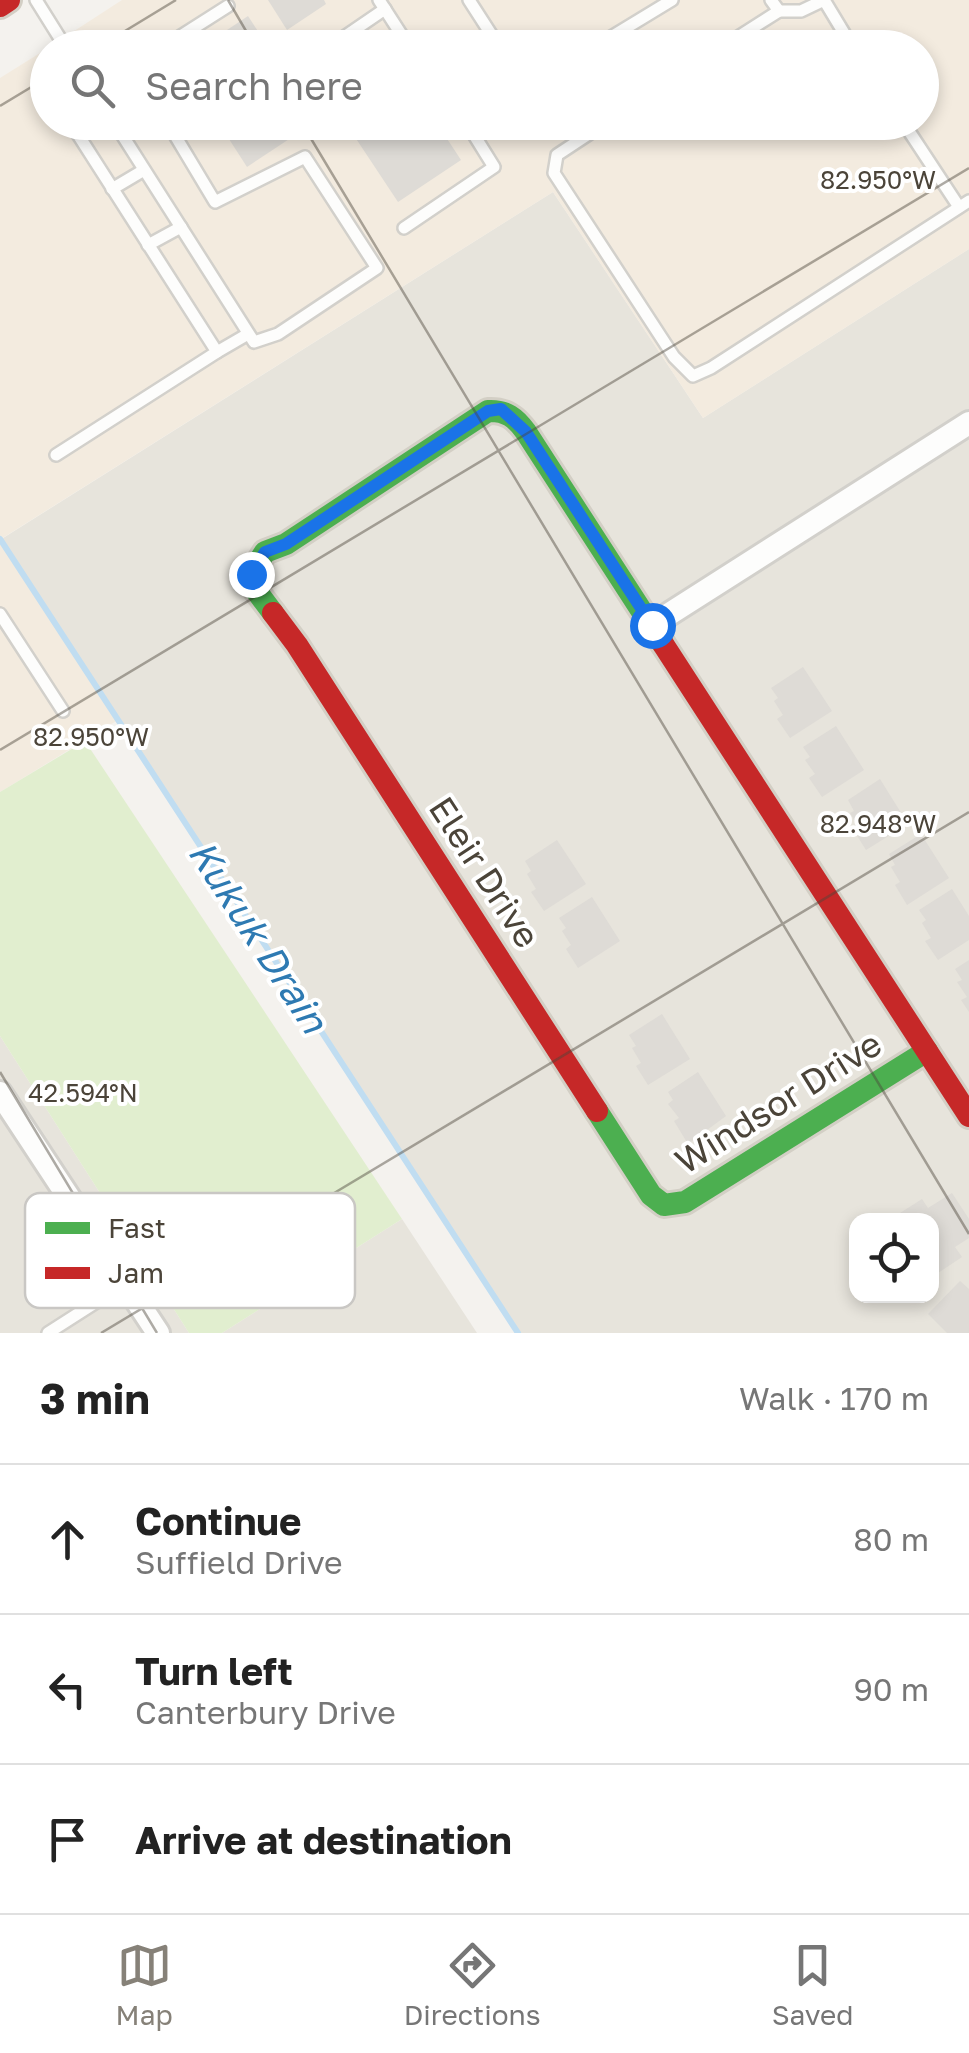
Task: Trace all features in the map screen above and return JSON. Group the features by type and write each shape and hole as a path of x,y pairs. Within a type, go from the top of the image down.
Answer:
{"street":[{"path":"0,6 9,0"},
{"name":"Eleir Drive","path":"652,625 526,432 501,409 488,411 286,544 265,552 251,574 255,590 297,645 651,1195 664,1205"},
{"path":"969,423 652,625 969,1116"},
{"name":"Windsor Drive","path":"664,1205 685,1202 708,1190 926,1050"},
{"path":"0,1093 66,1193"},
{"path":"142,1308 158,1333"}],"lane":[{"path":"36,0 55,30"},
{"path":"470,0 489,30"},
{"path":"623,30 672,0"},
{"path":"744,30 775,6 801,11 823,1 842,30"},
{"path":"350,30 382,4 399,30"},
{"path":"190,30 228,6"},
{"path":"81,140 217,352"},
{"path":"125,140 254,342 278,334 378,268 305,157 215,202 178,140"},
{"path":"404,228 494,167 477,140"},
{"path":"580,140 557,155 554,173 674,357 693,376 712,368 964,204 916,140"},
{"path":"112,189 144,170"},
{"path":"148,245 180,228"},
{"path":"56,455 248,334"},
{"path":"0,614 63,711"},
{"path":"48,1333 87,1308"}],"shaded area":[{"path":"122,0 969,0 969,249 703,418 553,192 1,539 118,720 0,792 0,78 30,59 30,140 939,140 939,30 75,30"},
{"path":"553,192 703,418 969,249 969,1333 519,1333 0,540"},
{"path":"0,1036 100,1193 25,1193 25,1308 173,1308 189,1333 0,1333"},
{"path":"402,1219 477,1333 222,1333 261,1308 355,1308 355,1249"}],"green space":[{"path":"85,741 402,1219 355,1249 355,1193 100,1193 0,1036 0,792"},
{"path":"173,1308 261,1308 222,1333 189,1333"}],"building":[{"path":"268,0 324,0 326,4 287,30"},
{"path":"248,16 257,30 227,30"},
{"path":"230,140 288,140 247,167"},
{"path":"357,140 448,140 461,160 398,202"},
{"path":"803,667 832,711 790,738 777,719 783,715 771,688"},
{"path":"836,726 864,770 822,797 809,778 815,774 805,760 810,757 803,747"},
{"path":"880,779 908,824 866,850 854,831 859,828 848,800"},
{"path":"921,834 949,878 907,905 895,885 900,882 889,854"},
{"path":"557,840 586,884 544,911 531,892 536,889 525,861"},
{"path":"952,889 969,916 969,940 938,960 925,941 931,938 919,910"},
{"path":"592,897 620,941 578,968 566,949 571,945 559,918"},
{"path":"969,960 969,1012 961,1000 967,997 957,982 962,980 955,969"},
{"path":"662,1014 690,1059 648,1085 636,1066 641,1063 629,1035"},
{"path":"698,1072 726,1116 688,1144 674,1121 679,1118 668,1104 673,1100 668,1092"},
{"path":"952,1193 969,1219 969,1238 955,1247 962,1257 939,1272 939,1213 900,1213 922,1199 928,1208"},
{"path":"960,1281 969,1289 969,1333 947,1333 928,1314"}],"waterway":[{"name":"Kukuk Drain","path":"0,539 518,1333"}],"traffic: fast":[{"path":"273,613 255,589 251,574 265,552 286,544 488,411 494,411 510,416 526,432 663,644"},
{"path":"597,1111 651,1195 664,1205 685,1202 927,1051"}],"traffic: jam":[{"path":"0,6 9,0"},
{"path":"273,613 597,1111"},
{"path":"663,644 969,1116"}],"route":[{"path":"251,574 265,552 286,544 480,420 488,411 501,409 526,432 652,625"}]}
